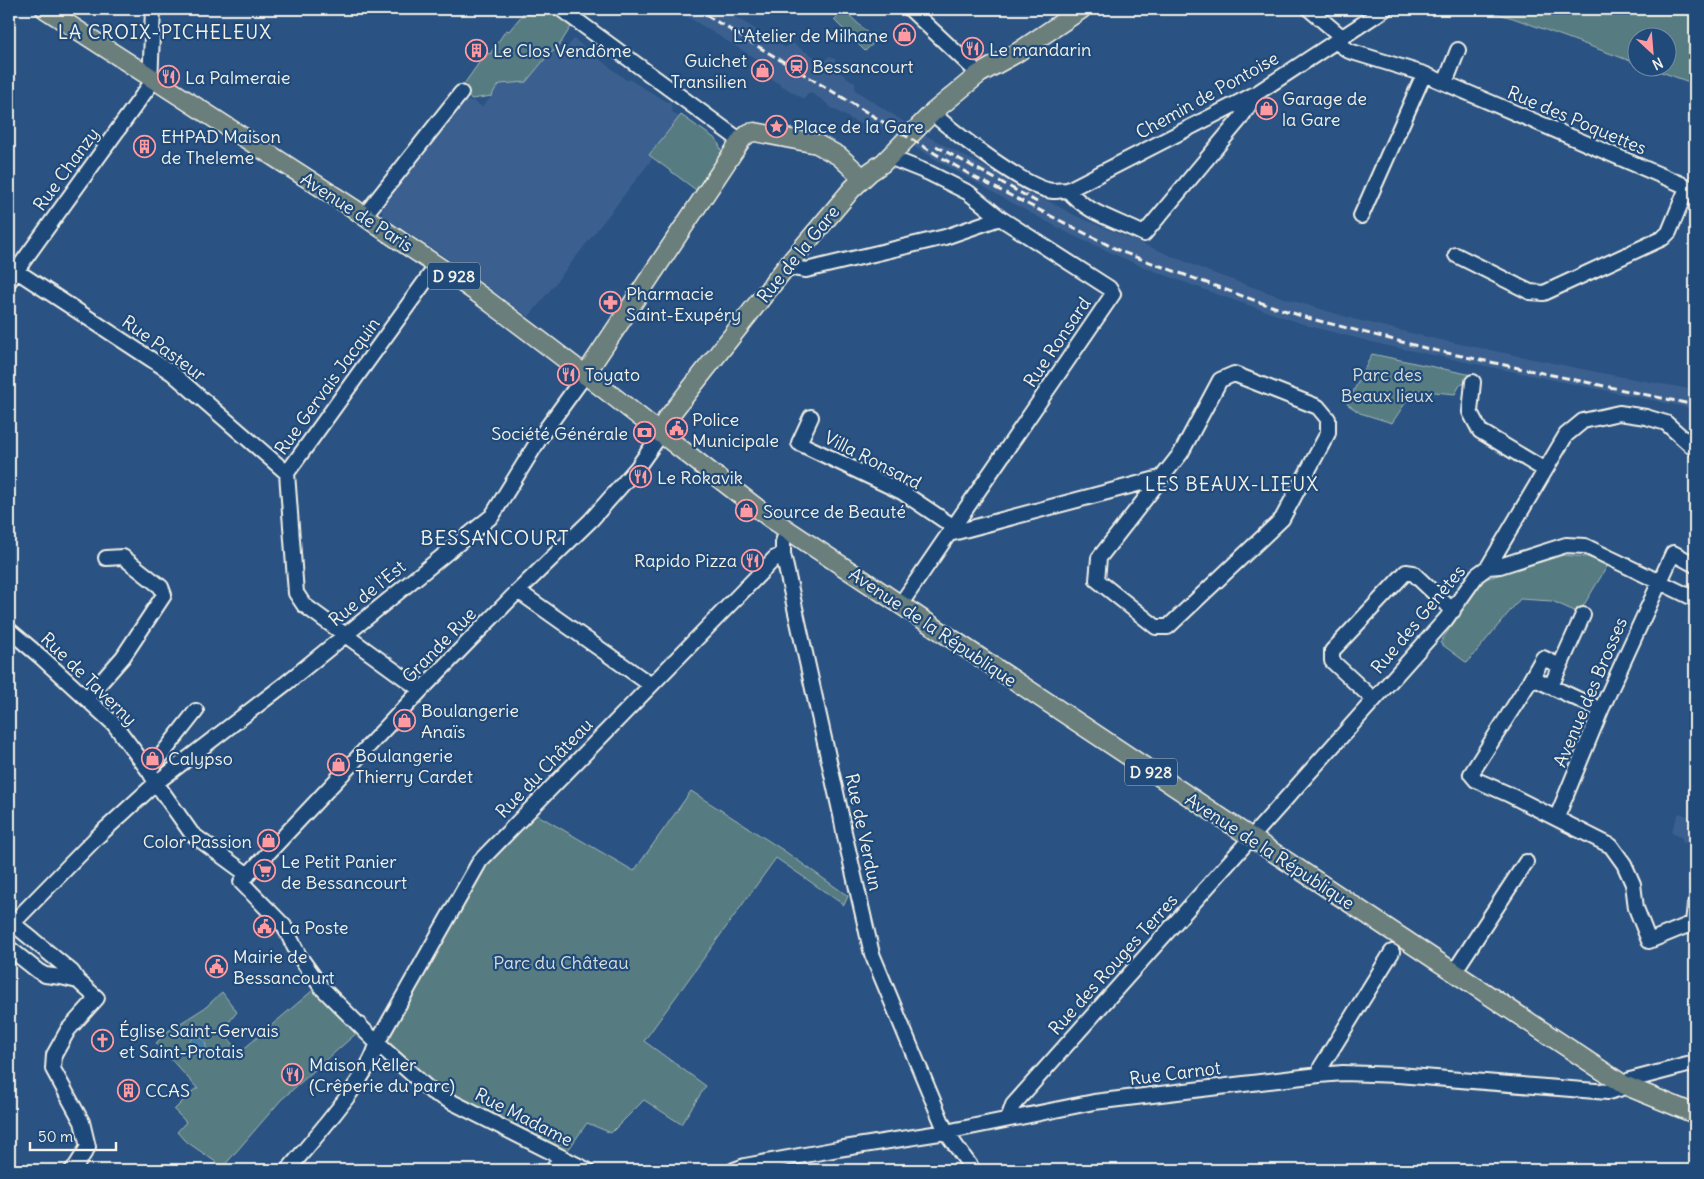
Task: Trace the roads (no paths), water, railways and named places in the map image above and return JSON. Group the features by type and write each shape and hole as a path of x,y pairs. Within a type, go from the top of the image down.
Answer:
{"main road":[{"name":"Avenue de Paris","path":"45,9 150,77 369,210 437,265 498,308 659,432"},
{"name":"Rue de la Gare","path":"659,432 666,420 786,266 852,188 884,163 932,113 979,74 1015,54 1082,9"},
{"path":"585,375 742,138 749,133 755,132 817,144 839,156 863,178"},
{"name":"Avenue de la République","path":"659,432 787,529 1608,1074 1624,1084 1695,1114"}],"street":[{"path":"150,77 153,9"},
{"path":"561,9 734,136 738,146"},
{"path":"910,9 979,74"},
{"name":"Rue des Poquettes","path":"1309,9 1349,51 1424,74 1691,189"},
{"name":"Chemin de Pontoise","path":"1068,190 1257,93 1385,9"},
{"path":"1445,83 1458,50"},
{"path":"1361,216 1424,74"},
{"name":"Rue Chanzy","path":"11,273 148,88 150,77"},
{"path":"369,210 461,93"},
{"path":"932,113 959,136 1030,183 1052,191 1068,190 1077,201 1087,208 1144,234 1240,119 1257,93"},
{"name":"Rue Ronsard","path":"890,156 969,193 1000,218 1110,288 1112,294 900,605"},
{"path":"1456,255 1530,292 1544,293 1663,238 1669,232 1691,189"},
{"path":"786,266 806,270 945,237 1000,218"},
{"name":"Rue Gervais Jacquin","path":"421,690 304,605 296,593 287,473 437,265"},
{"name":"Rue Pasteur","path":"11,273 172,373 287,473"},
{"path":"951,530 1160,478 1181,453 1220,380 1234,374 1318,407 1328,419 1328,433 1282,519 1168,627 1156,627 1097,580 1099,558 1160,478"},
{"name":"Rue de l'Est","path":"9,928 97,837 156,784 285,684 342,632 492,516 543,433 585,375"},
{"path":"1474,382 1470,412 1480,432 1545,470"},
{"name":"Rue des Genètes","path":"1250,838 1452,610 1477,575 1488,567 1566,435 1583,421 1598,416 1619,413 1646,416 1666,423 1695,449"},
{"name":"Villa Ronsard","path":"810,417 799,443 902,492 951,530"},
{"name":"Grande Rue","path":"243,876 421,690 591,520 637,468 656,441 659,432"},
{"name":"Rue de Verdun","path":"787,529 783,542 784,554 872,954 946,1132 973,1170"},
{"path":"1488,567 1500,566 1566,545 1585,546 1695,599"},
{"name":"Avenue des Brosses","path":"1557,817 1601,710 1673,553 1695,565"},
{"name":"Rue du Château","path":"288,1170 354,1087 376,1051 377,1043 480,861 776,558 784,554"},
{"path":"87,698 123,657 164,595 161,586 123,557 106,558"},
{"path":"1374,700 1332,661 1332,651 1406,572 1413,573 1452,610"},
{"path":"518,591 651,685"},
{"path":"1551,686 1583,615"},
{"name":"Rue de Taverny","path":"9,630 114,724 149,770 156,784 195,837"},
{"path":"1560,666 1543,658 1471,774 1476,780 1557,817 1611,846 1624,864 1633,884 1636,908 1649,941 1694,925 1695,905"},
{"path":"1530,681 1537,680 1601,710"},
{"path":"149,770 196,711"},
{"name":"Rue Madame","path":"195,837 243,876 284,926 300,956 322,988 377,1043 432,1092 520,1138 587,1170"},
{"name":"Rue des Rouges Terres","path":"1008,1119 1013,1105 1250,838"},
{"path":"1454,972 1526,862"},
{"path":"9,928 16,926 72,972 78,982 97,998 68,1030 54,1055 53,1069 82,1122 88,1147 72,1170"},
{"path":"9,948 45,975 62,977 78,982"},
{"path":"1319,1075 1321,1067 1392,952"},
{"path":"45,975 54,972 57,967 56,960"},
{"name":"Rue Carnot","path":"734,1170 745,1166 822,1152 946,1132 1094,1102 1319,1075 1343,1073 1398,1075 1608,1092 1630,1080 1695,1063"},
{"path":"1595,1091 1608,1074"},
{"path":"553,1170 561,1157"}],"railway":[{"path":"696,9 974,177 1122,252 1308,318 1433,350 1695,405"},
{"path":"936,146 1037,202"}],"place":[{"name":"L'Atelier de Milhane","path":"904,35"},
{"name":"Le mandarin","path":"973,49"},
{"name":"Le Clos Vendôme","path":"477,50"},
{"name":"Bessancourt","path":"796,66"},
{"name":"Guichet Transilien","path":"763,70"},
{"name":"La Palmeraie","path":"169,77"},
{"name":"Garage de la Gare","path":"1266,108"},
{"name":"Place de la Gare","path":"777,126"},
{"name":"EHPAD Maison de Theleme","path":"145,146"},
{"name":"Pharmacie Saint-Exupéry","path":"610,303"},
{"name":"Toyato","path":"569,374"},
{"name":"Police Municipale","path":"676,429"},
{"name":"Société Générale","path":"644,433"},
{"name":"Le Rokavik","path":"641,477"},
{"name":"Source de Beauté","path":"747,511"},
{"name":"Rapido Pizza","path":"753,560"},
{"name":"Boulangerie Anaïs","path":"405,720"},
{"name":"Calypso","path":"152,758"},
{"name":"Boulangerie Thierry Cardet","path":"339,765"},
{"name":"Color Passion","path":"268,841"},
{"name":"Le Petit Panier de Bessancourt","path":"265,871"},
{"name":"La Poste","path":"264,927"},
{"name":"Mairie de Bessancourt","path":"217,966"},
{"name":"Église Saint-Gervais et Saint-Protais","path":"103,1040"},
{"name":"Maison Keller (Crêperie du parc)","path":"293,1074"},
{"name":"CCAS","path":"129,1090"}],"district":[{"name":"LA CROIX-PICHELEUX","path":"165,32"},
{"name":"LES BEAUX-LIEUX","path":"1232,484"},
{"name":"BESSANCOURT","path":"495,537"}],"park label":[{"name":"Parc des Beaux lieux","path":"1387,384"},
{"name":"Parc du Château","path":"561,962"}]}
